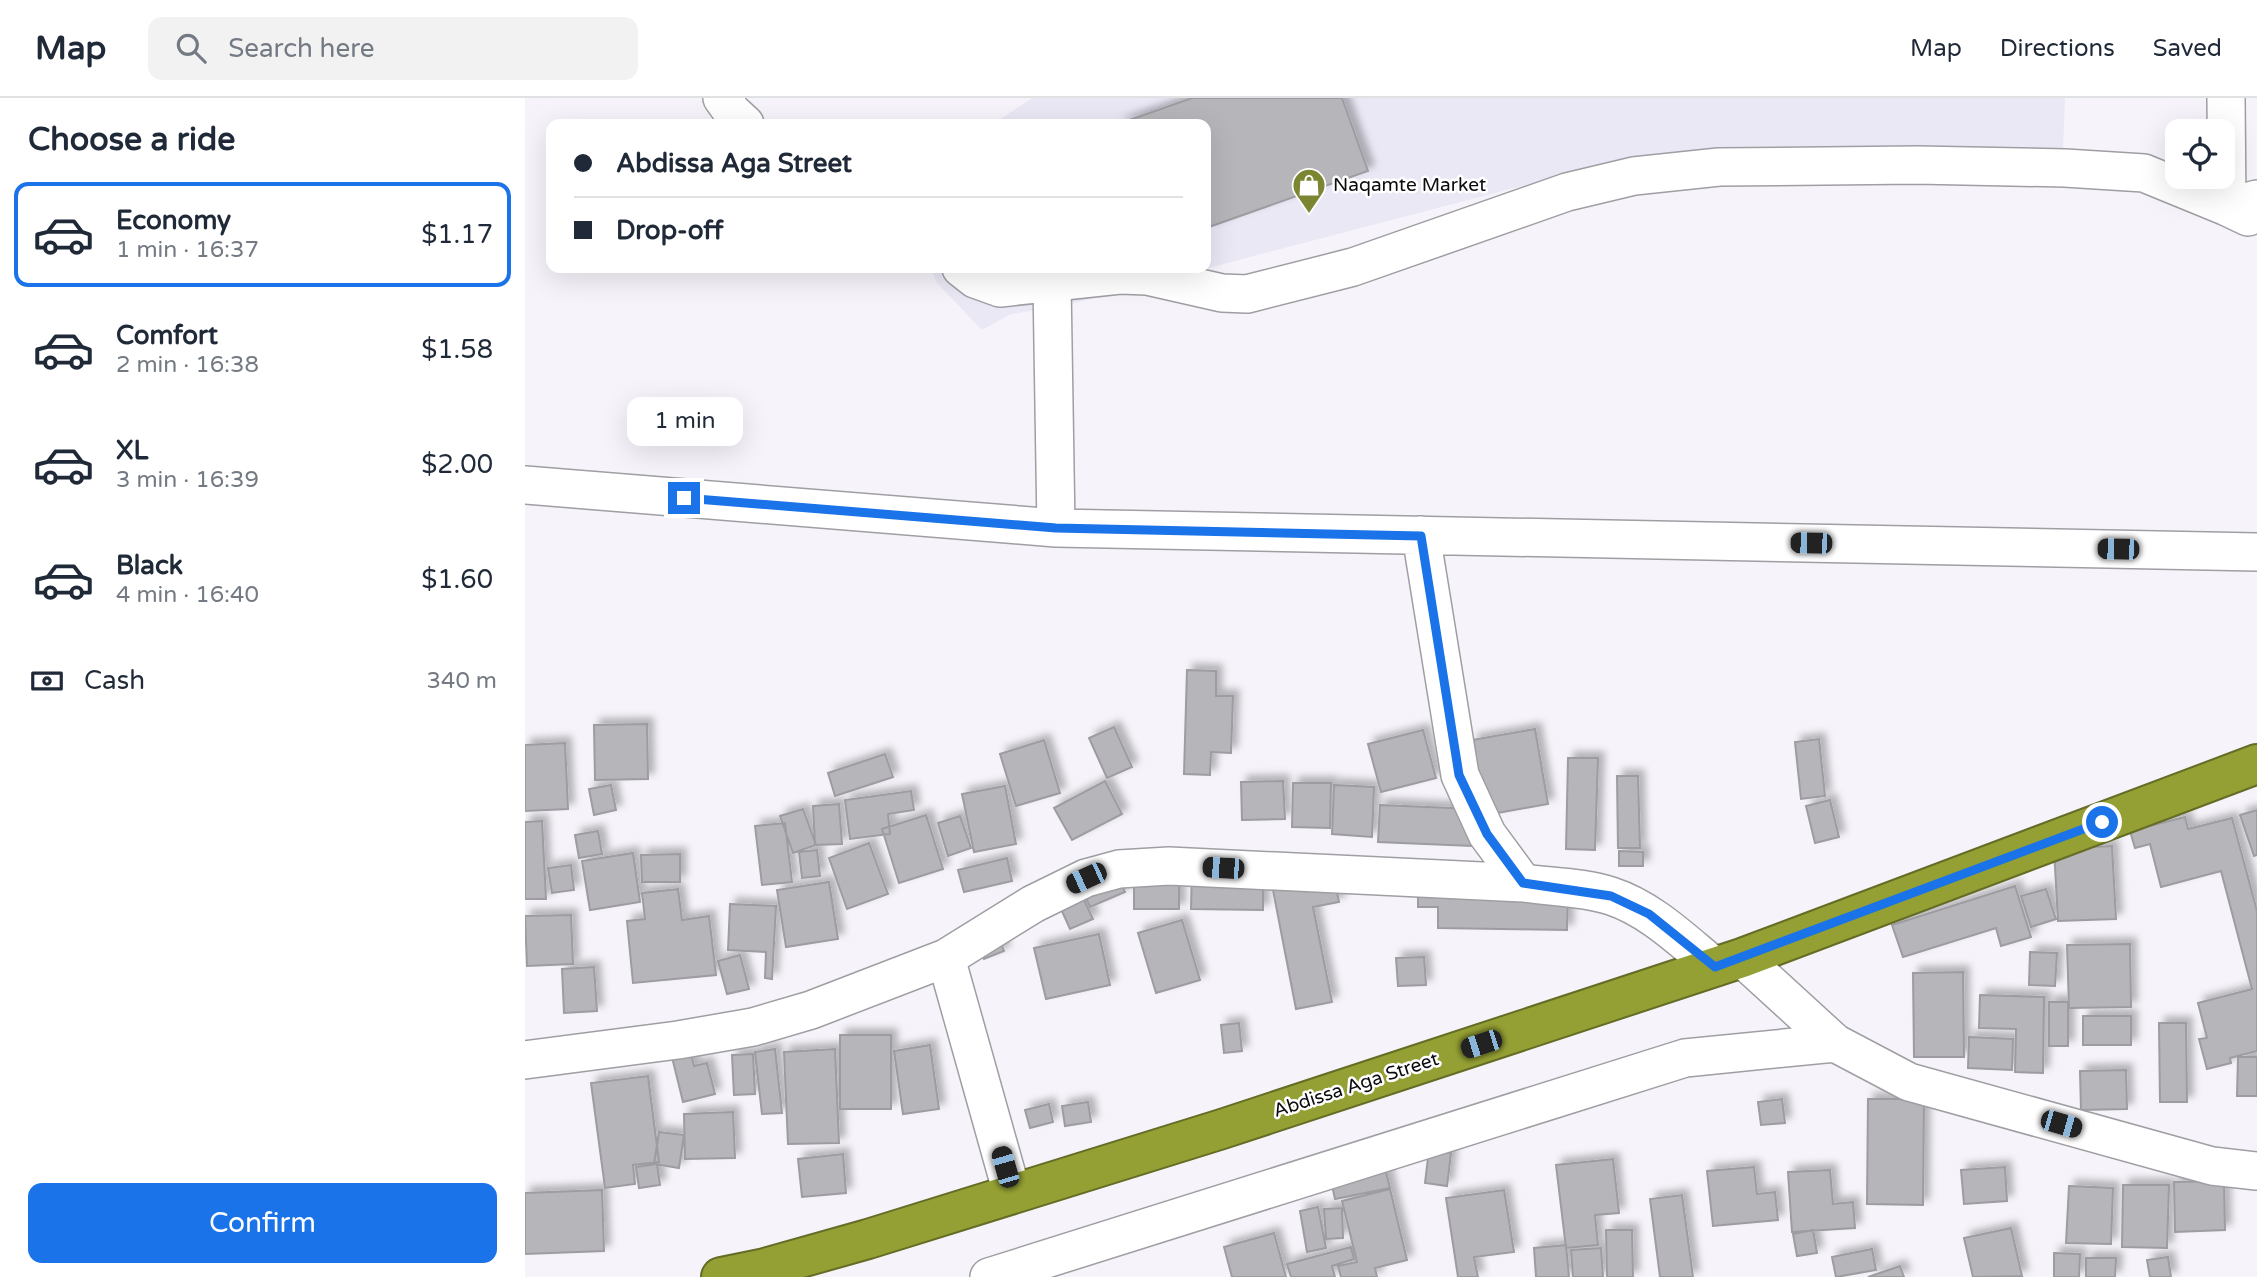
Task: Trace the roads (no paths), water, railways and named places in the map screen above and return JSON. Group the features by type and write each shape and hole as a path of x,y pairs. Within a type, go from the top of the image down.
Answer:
{"highway":[{"name":"Abdissa Aga Street","path":"721,1277 768,1273 1012,1193 1222,1129 1728,962 2257,764"}],"street":[{"path":"722,98 739,119"},
{"path":"967,273 975,279 1000,288 1120,275 1147,276 1222,293 1247,294 1353,267 1567,192 1634,176 1719,167 1917,164 2144,173 2247,209 2226,98"},
{"path":"1052,284 1056,528"},
{"path":"525,485 1056,528 2257,552"},
{"path":"1421,536 1459,775 1487,834 1523,883"},
{"path":"525,1060 678,1040 753,1027 874,987 946,958 1033,904 1086,878 1119,869 1168,866 1523,883 1611,896 1649,914 1728,962 1835,1043 1909,1082 2212,1166 2257,1171"},
{"path":"946,958 1012,1193"},
{"path":"989,1277 1685,1058 1835,1043"}],"place":[{"name":"Naqamte Market","path":"1309,215"}]}
